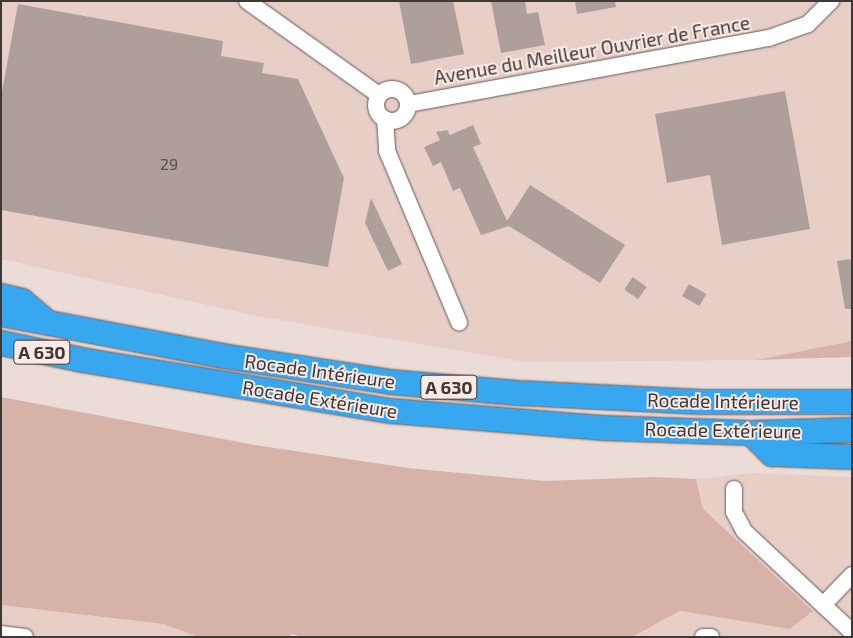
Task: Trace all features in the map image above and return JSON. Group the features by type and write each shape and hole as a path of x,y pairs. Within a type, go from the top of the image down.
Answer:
{"highway":[{"path":"1,296 22,301 50,325"},
{"name":"Rocade Intérieure","path":"1,314 50,325 223,356 390,382 518,393 702,402 852,402"},
{"name":"Rocade Extérieure","path":"1,343 82,360 391,411 604,428 751,433 852,430"},
{"path":"1,359 35,365 82,360"},
{"path":"751,433 772,454 852,457"}],"street":[{"path":"247,1 379,95"},
{"name":"Avenue du Meilleur Ouvrier de France","path":"409,104 769,38 808,24 831,1"},
{"path":"379,95 394,88 404,93 409,104 401,118 385,119"},
{"path":"379,95 377,111 385,119 387,152 459,322"},
{"path":"734,489 734,512 744,531 823,605 844,632"},
{"path":"823,605 852,575"},
{"path":"1,634 24,637"},
{"path":"702,637 711,637"}],"shaded area":[{"path":"1,1 852,1 852,341 755,360 525,362 256,316 1,259"},
{"path":"852,341 852,357 755,360"},
{"path":"1,397 255,445 408,468 545,481 655,477 696,479 703,509 813,611 790,629 680,611 632,637 303,637 291,634 290,637 199,637 163,624 1,605"},
{"path":"756,473 852,477 852,637 632,637 680,611 790,629 813,611 703,509 696,479"},
{"path":"1,605 163,624 199,637 1,637"}],"building":[{"path":"399,1 453,1 464,54 411,64"},
{"path":"491,1 525,1 527,14 538,12 545,45 501,53"},
{"path":"575,1 615,1 616,7 577,14"},
{"path":"18,4 223,41 221,56 264,63 262,73 298,79 344,178 328,267 1,210 1,97"},
{"path":"785,91 810,229 722,245 710,175 667,183 655,114"},
{"path":"473,125 481,144 473,147 507,221 530,185 625,245 600,283 509,226 481,235 460,188 453,191 441,162 433,166 424,147 440,140 436,132 447,130 450,135"},
{"path":"371,198 402,264 388,271 365,223"},
{"path":"852,259 852,309 845,309 837,261"},
{"path":"633,277 647,287 638,299 624,289"},
{"path":"689,284 706,294 699,306 682,296"}]}
